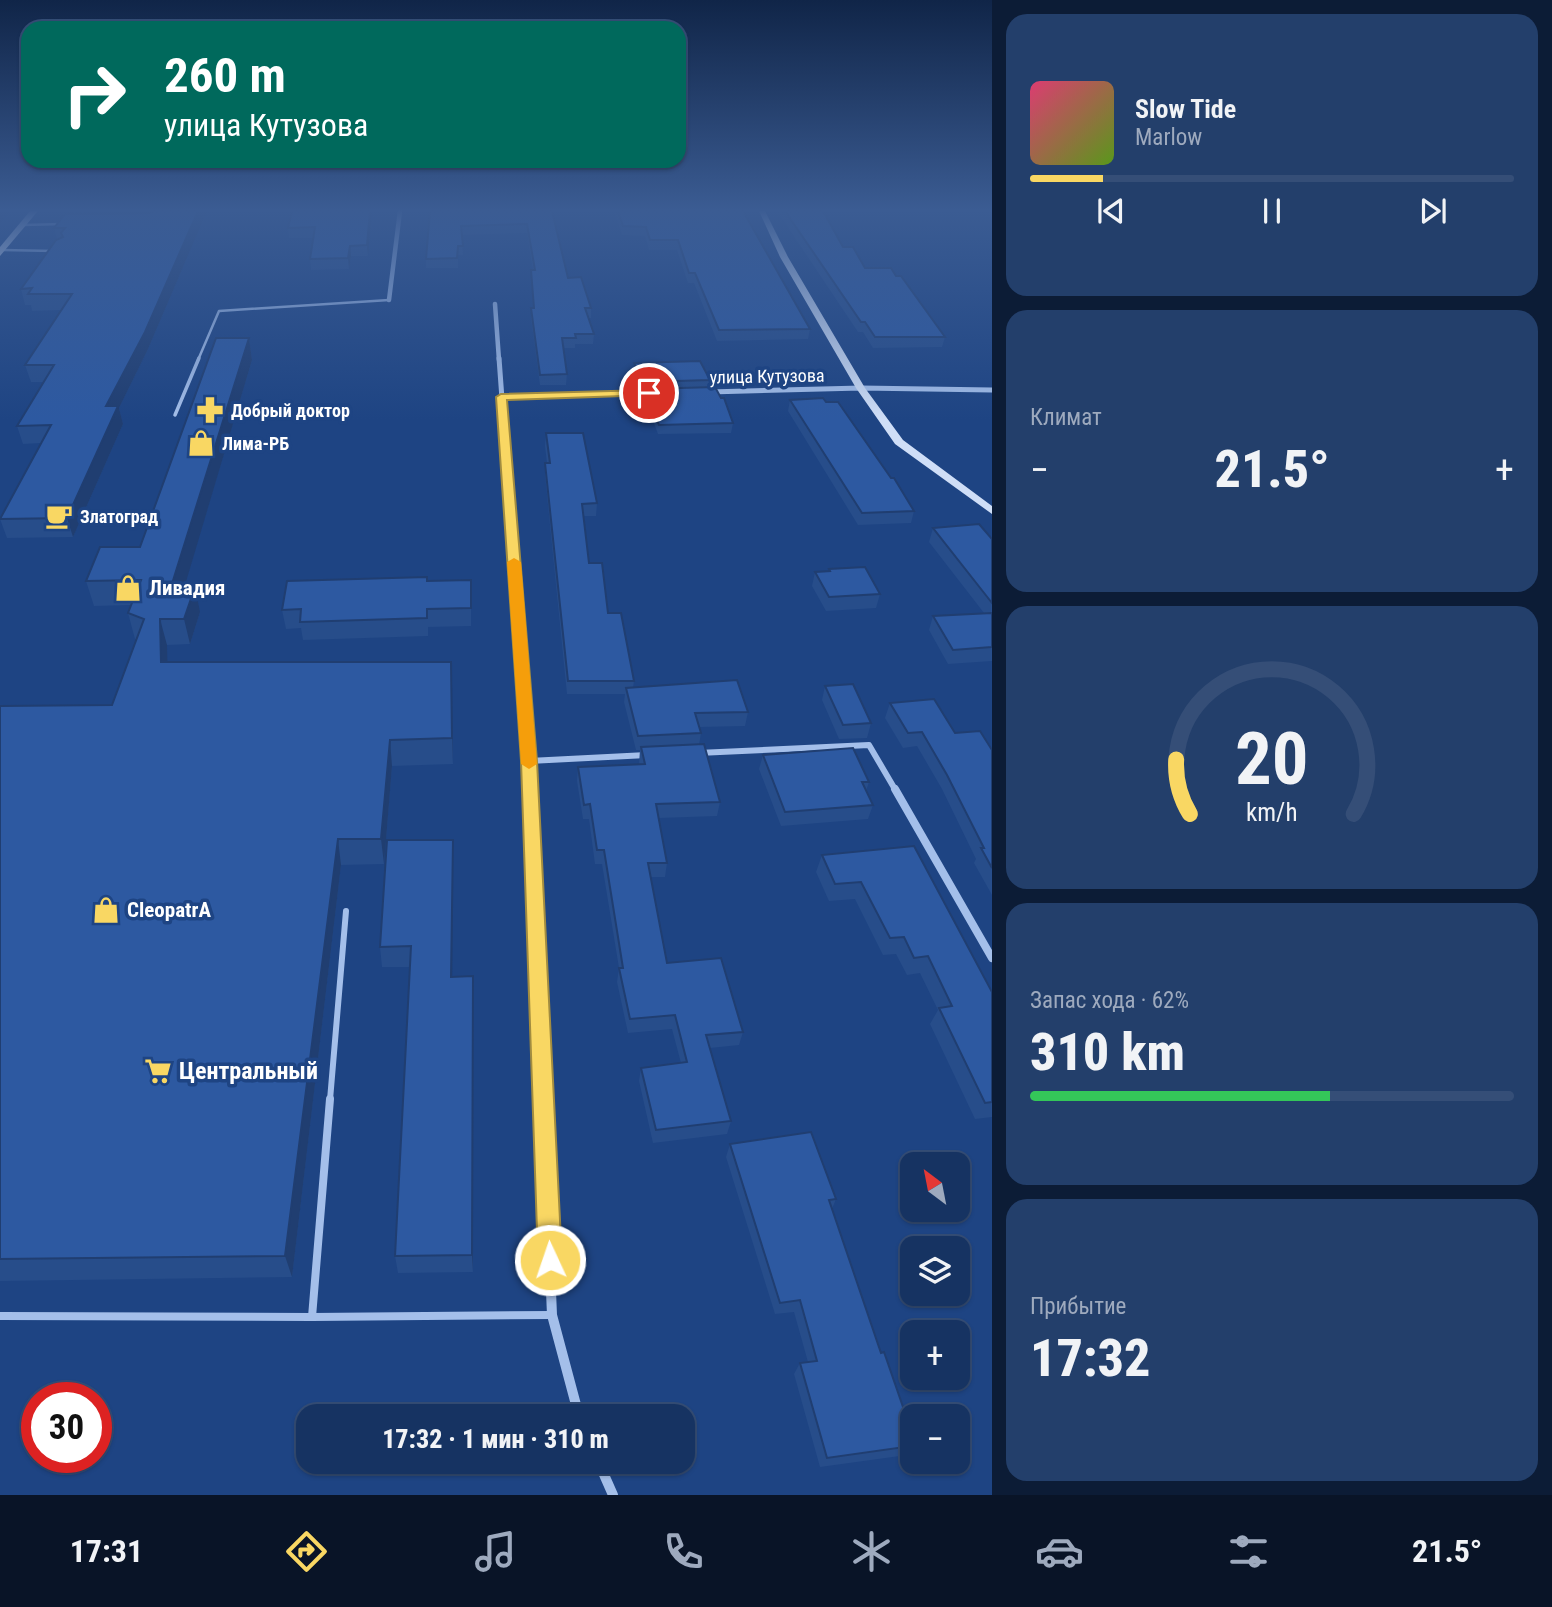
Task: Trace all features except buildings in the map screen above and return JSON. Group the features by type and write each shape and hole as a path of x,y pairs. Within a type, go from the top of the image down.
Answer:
{"street":[{"path":"389,300 391,281"},
{"path":"798,281 861,388 899,442 992,511"},
{"path":"495,304 529,761 552,1315 576,1404"},
{"name":"улица Кутузова","path":"695,392 861,388 992,390"},
{"path":"501,397 653,393"},
{"path":"692,753 869,746 992,958"},
{"path":"529,761 652,755"},
{"path":"604,1474 613,1495"}],"lane":[{"path":"175,415 219,311 389,300"},
{"path":"312,1317 346,911"},
{"path":"0,1316 552,1315"}],"slow traffic":[{"path":"514,562 529,764"}],"place":[{"name":"Добрый доктор","path":"210,410"},
{"name":"Лима-РБ","path":"201,443"},
{"name":"Златоград","path":"59,516"},
{"name":"Ливадия","path":"128,588"},
{"name":"CleopatrA","path":"106,910"},
{"name":"Центральный","path":"158,1071"}],"route":[{"path":"550,1260 529,761 501,397 649,393"}]}
